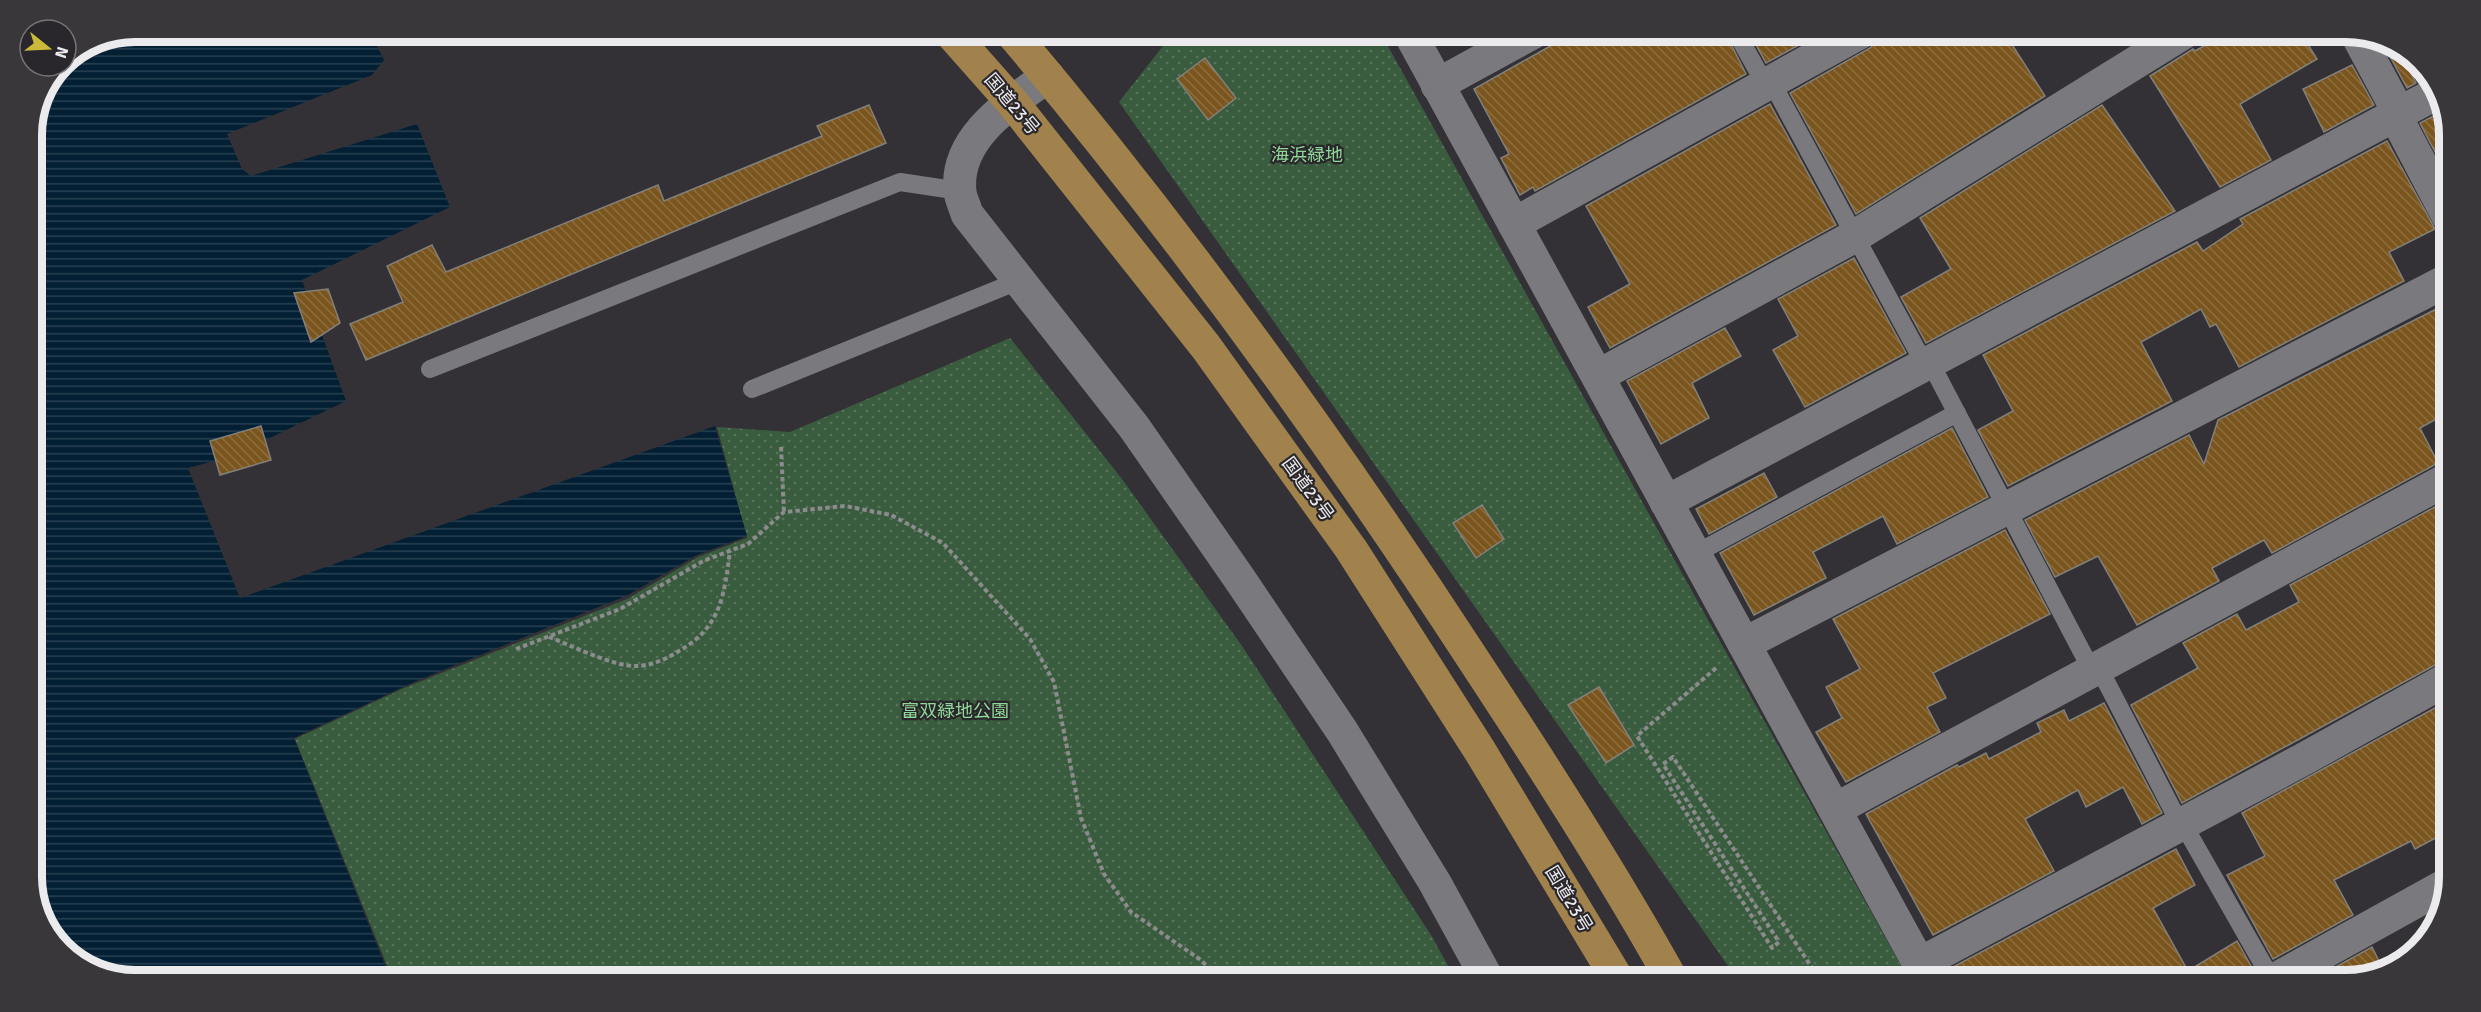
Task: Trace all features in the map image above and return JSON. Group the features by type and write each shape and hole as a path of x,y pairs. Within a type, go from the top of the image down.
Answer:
{"highway":[{"name":"国道23号","path":"959,42 1012,102 1206,348 1351,549 1480,751 1611,970"},
{"path":"1019,42 1240,321 1383,521 1515,723 1665,970"}],"street":[{"path":"1414,42 1836,809 1922,970"},
{"path":"1437,85 1516,42"},
{"path":"1514,224 1843,42"},
{"path":"1598,376 1856,236 2169,42"},
{"path":"2361,44 2439,198"},
{"path":"1048,76 1012,102 980,131 962,172 960,191 967,214 1134,427 1252,597 1342,731 1435,883 1482,970"},
{"path":"1666,501 2430,97"},
{"path":"1744,644 2439,285"},
{"path":"1836,809 2439,484"},
{"path":"1926,970 2181,823 2302,760 2439,684"},
{"path":"2293,970 2438,889"}],"lane":[{"path":"1742,42 1769,84 1958,413 2095,669 2181,823 2269,970"},
{"path":"430,369 900,182 960,191"},
{"path":"752,388 1018,281"},
{"path":"1695,554 1958,413"}],"path":[{"path":"781,447 784,512"},
{"path":"516,649 620,609 703,561 748,544 784,512 845,506 891,514 943,543 1030,639 1054,682 1082,818 1104,874 1131,912 1198,958 1211,970"},
{"path":"548,637 597,656 634,666 663,661 695,642 711,625 724,592 730,551"},
{"path":"1744,644 1637,736 1772,948 1779,942 1664,764 1673,757 1813,970"}],"green space":[{"name":"海浜緑地","path":"1166,42 1386,42 1903,970 1731,970 1119,102"},
{"name":"富双緑地公園","path":"1010,338 1122,479 1242,646 1431,935 1450,970 389,970 295,739 404,688 627,599 698,557 747,538 717,427 790,432"}],"water":[{"path":"135,42 375,42 384,60 372,75 227,134 242,169 251,176 417,124 450,207 302,280 346,401 233,456 188,468 240,598 715,426 747,536 695,556 626,596 414,682 294,738 387,970 135,970 117,968 88,958 78,951 58,929 47,907 42,883 42,129 45,111 61,78 78,78 78,62 88,54 105,47"}],"building":[{"path":"1557,42 1730,42 1746,74 1535,191 1533,187 1520,195 1501,158 1509,154 1474,89"},
{"path":"1754,42 1805,42 1766,63"},
{"path":"1876,42 2010,42 2045,96 1856,214 1790,93 1870,48"},
{"path":"2211,42 2306,42 2317,59 2240,104 2271,160 2220,187 2150,76 2193,49 2195,51"},
{"path":"2387,51 2406,64 2416,83 2407,88"},
{"path":"1205,58 1236,98 1208,120 1177,79"},
{"path":"2352,65 2374,105 2324,132 2303,89"},
{"path":"1770,104 1836,225 1610,348 1588,307 1630,284 1586,206"},
{"path":"869,105 886,143 366,360 350,324 403,302 387,266 432,245 446,272 658,185 664,201 822,136 817,126"},
{"path":"2102,105 2175,211 1926,343 1901,297 1951,269 1920,218"},
{"path":"2436,114 2439,160 2420,123"},
{"path":"2387,141 2435,229 2389,252 2404,281 2239,367 2216,324 2210,327 2201,309 2141,342 2172,401 2008,486 1978,430 2013,411 1983,355 2197,242 2203,251 2243,224 2240,219"},
{"path":"1854,258 1906,353 1805,407 1773,350 1798,336 1778,299"},
{"path":"328,289 340,323 311,342 294,293"},
{"path":"2439,308 2439,417 2420,428 2438,463 2272,553 2264,540 2212,568 2219,581 2137,625 2098,556 2055,577 2025,520 2189,435 2204,464 2218,420"},
{"path":"1725,328 1741,356 1692,383 1709,418 1661,444 1627,381"},
{"path":"261,426 271,460 220,475 210,441"},
{"path":"1952,428 1988,497 1897,544 1883,516 1813,552 1826,578 1754,615 1720,553"},
{"path":"1764,473 1777,497 1709,534 1696,509"},
{"path":"1482,505 1504,539 1476,558 1453,523"},
{"path":"2439,505 2439,664 2182,803 2131,705 2198,668 2183,643 2237,614 2246,630 2299,602 2290,585"},
{"path":"2005,530 2050,614 1933,673 1946,698 1927,707 1940,732 1846,782 1816,732 1842,718 1826,687 1860,669 1833,619"},
{"path":"1599,687 1634,745 1606,763 1568,705"},
{"path":"2104,703 2162,813 2142,824 2123,787 2086,807 2078,790 2025,819 2054,871 1933,935 1866,814 1957,765 1959,767 1986,753 1989,759 2041,732 2037,723 2064,710 2069,721"},
{"path":"2439,706 2439,836 2415,849 2411,841 2334,880 2353,915 2273,959 2227,875 2265,856 2242,813"},
{"path":"2176,849 2195,885 2153,908 2187,970 1952,970 1951,968"},
{"path":"2237,941 2253,970 2190,970"},
{"path":"2372,947 2380,964 2358,969 2330,970"}]}
